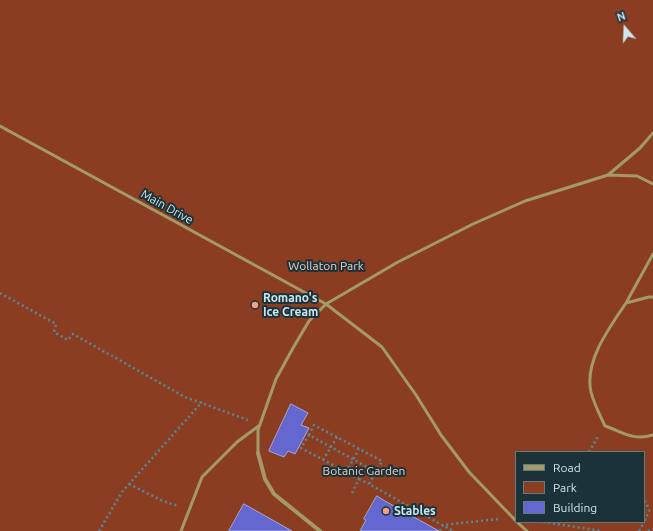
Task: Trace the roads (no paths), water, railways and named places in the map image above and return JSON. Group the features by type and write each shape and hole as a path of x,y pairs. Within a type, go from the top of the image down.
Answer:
{"street":[{"path":"258,453 265,479 274,494 320,531"}],"lane":[{"name":"Main Drive","path":"0,126 326,304 382,347 441,434 469,472 515,520"},
{"path":"608,175 640,148 653,133"},
{"path":"258,453 258,430 276,379 309,321 326,304 398,262 473,224 524,202 608,175 637,176 653,184"},
{"path":"653,254 626,303 599,344 590,374 591,392 605,426 626,435 644,438 653,435"},
{"path":"626,303 653,297"},
{"path":"181,531 202,477 237,442 260,425"},
{"name":"Main Drive","path":"518,523 526,531"}],"place":[{"name":"Romano's Ice Cream","path":"255,305"},
{"name":"Stables","path":"386,511"}],"park label":[{"name":"Wollaton Park","path":"326,266"},
{"name":"Botanic Garden","path":"364,471"}]}
